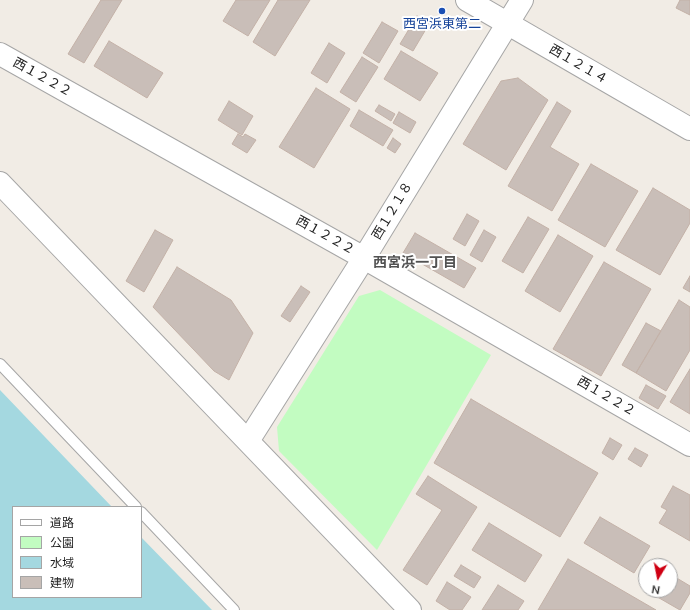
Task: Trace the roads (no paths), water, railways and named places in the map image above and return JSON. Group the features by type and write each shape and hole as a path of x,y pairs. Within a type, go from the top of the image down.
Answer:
{"street":[{"name":"西１２１４","path":"466,0 690,130"},
{"name":"西１２１８","path":"248,441 364,258 522,0"},
{"name":"西１２２２","path":"0,54 364,258 690,446"},
{"path":"0,183 410,610"}],"lane":[{"path":"0,364 135,506"},
{"path":"142,513 234,610"}],"water":[{"path":"0,390 111,506 12,506 12,598 142,598 142,538 212,610 0,610"}],"place":[{"name":"西宮浜東第二","path":"442,11"}],"district":[{"name":"西宮浜一丁目","path":"415,264"}]}
